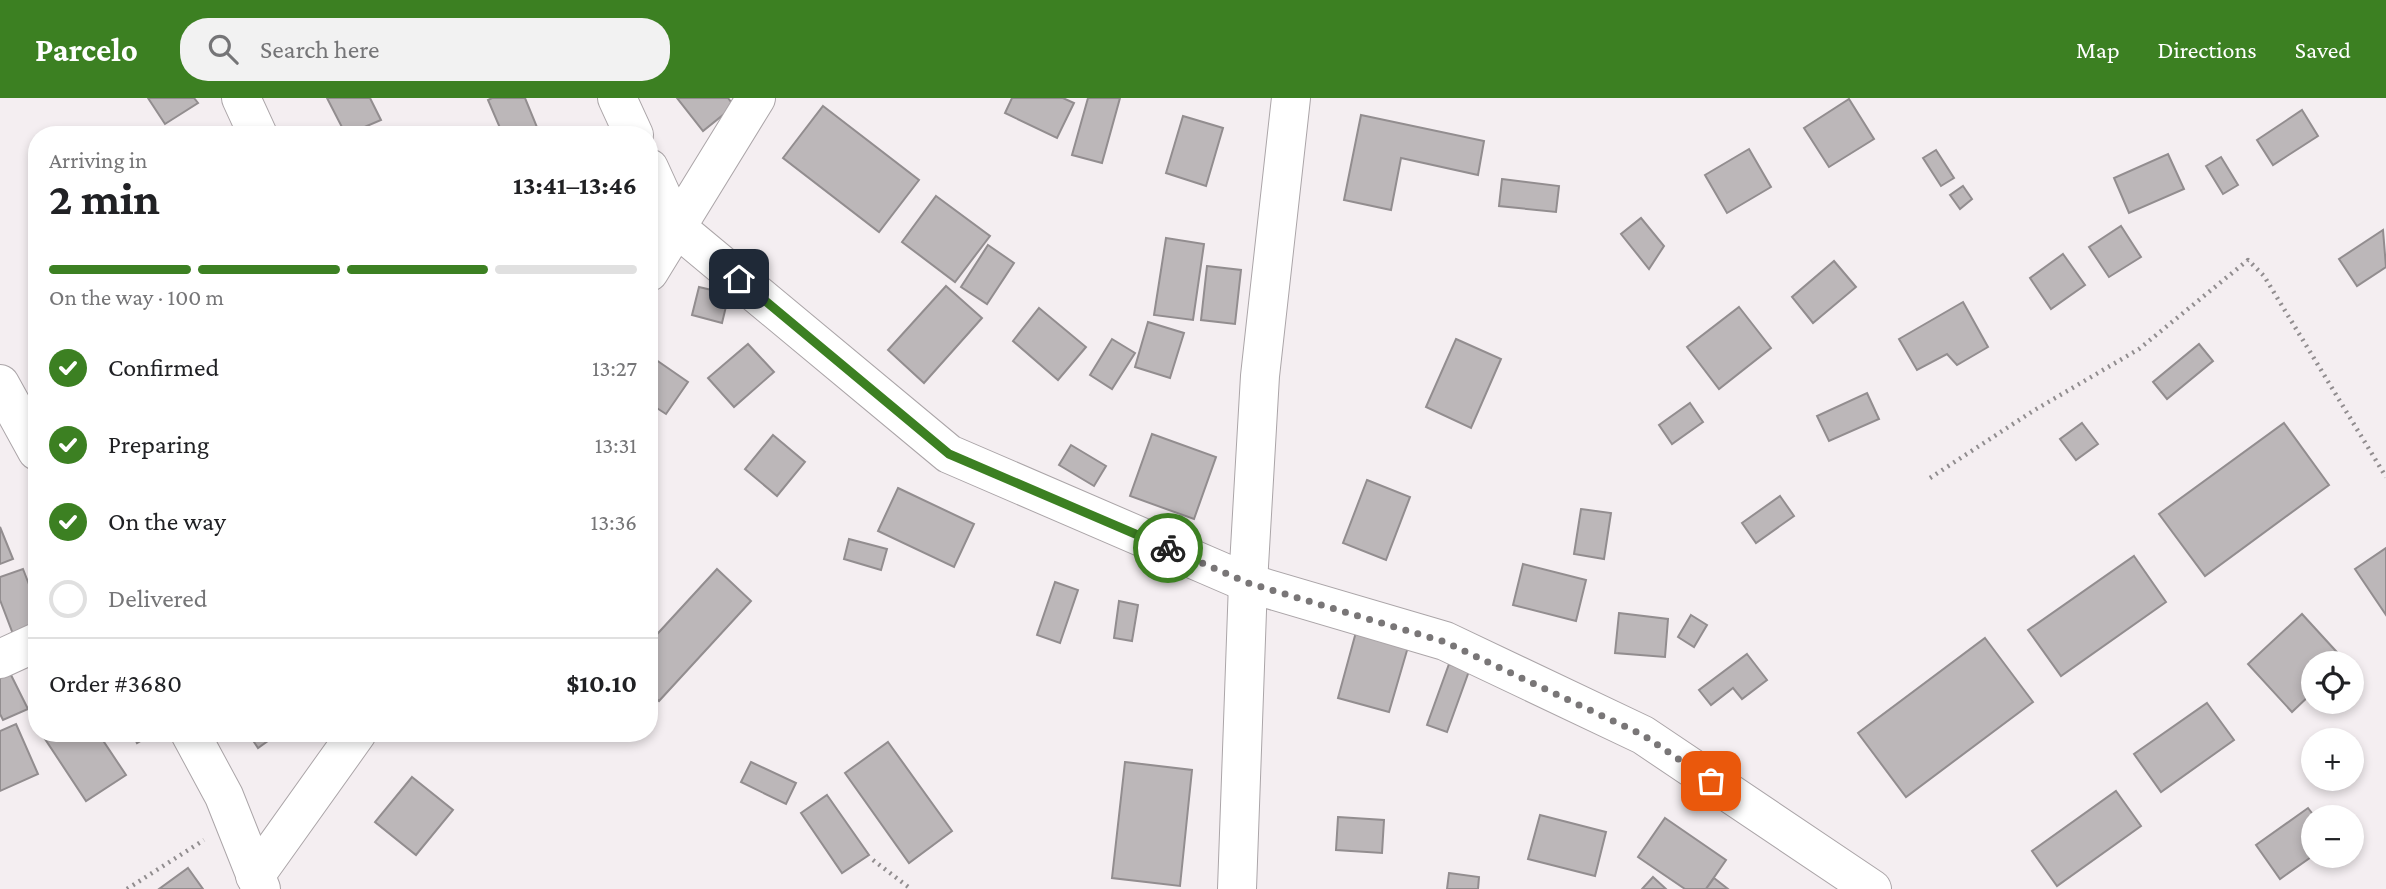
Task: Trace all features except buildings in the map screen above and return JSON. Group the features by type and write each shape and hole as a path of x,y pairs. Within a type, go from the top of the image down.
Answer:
{"street":[{"path":"241,98 254,126"},
{"path":"617,98 630,126"},
{"path":"658,257 755,98"},
{"path":"1237,889 1248,583 1260,376 1291,98"},
{"path":"658,188 676,227 949,454 1248,583 1445,642 1643,735 1872,889"},
{"path":"0,384 28,435"},
{"path":"0,659 28,646"},
{"path":"195,742 224,796 258,883"},
{"path":"258,883 351,742"}],"path":[{"path":"1930,478 2032,411 2139,349 2248,260 2264,276 2386,477"},
{"path":"127,889 211,836 224,796"},
{"path":"873,860 911,889"}],"way so far":[{"path":"1168,548 1248,583 1445,642 1643,735 1711,781"}],"route":[{"path":"739,279 949,454 1168,548"}]}
